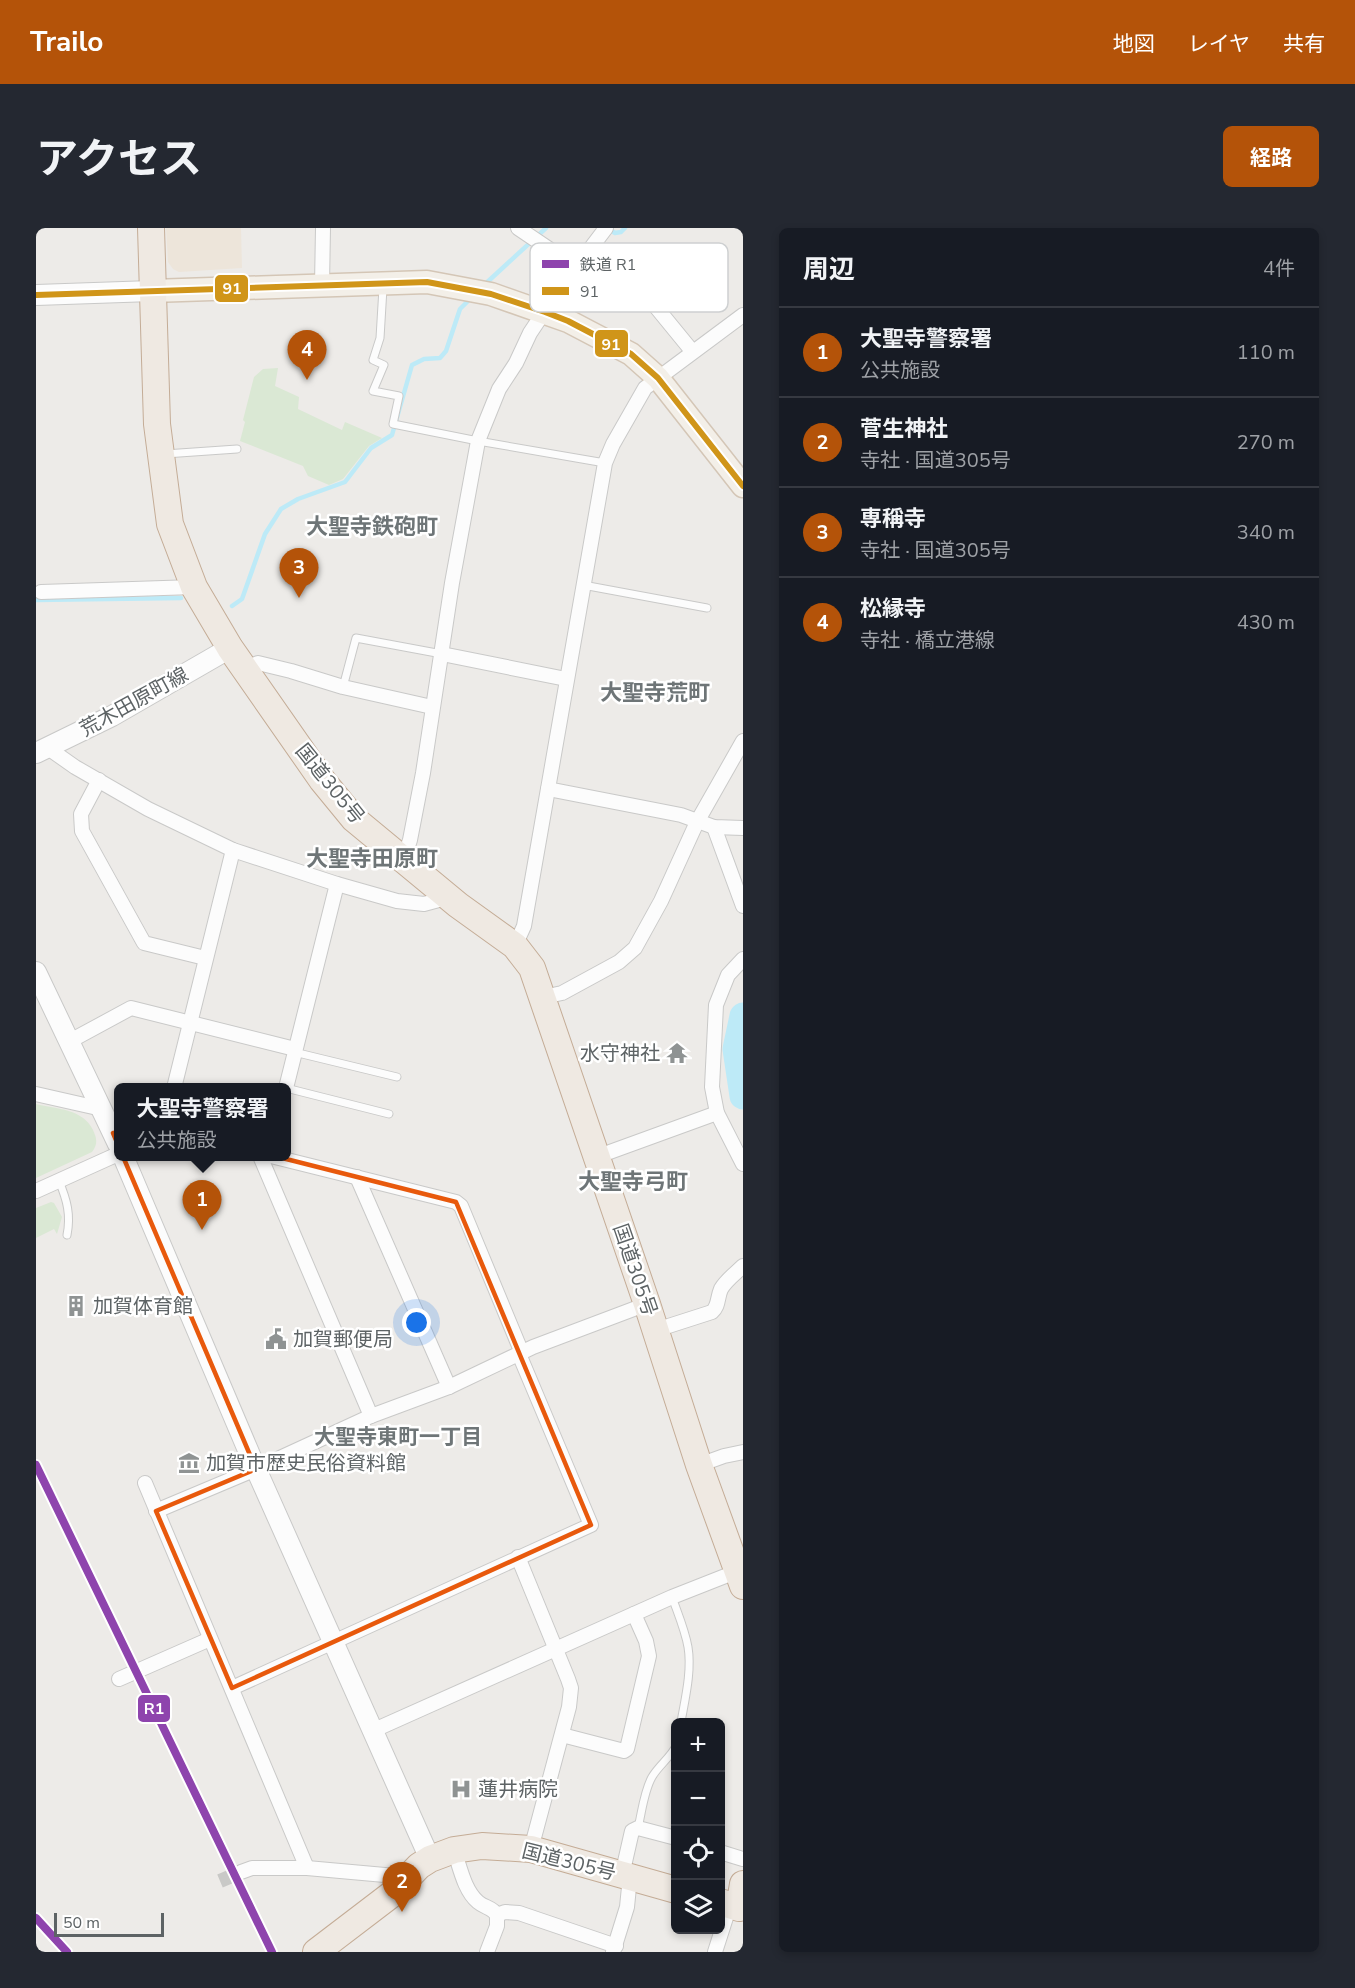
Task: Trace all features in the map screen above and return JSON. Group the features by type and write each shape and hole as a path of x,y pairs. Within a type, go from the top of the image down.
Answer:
{"highway":[{"name":"国道305号","path":"151,228 157,424 170,524 194,587 237,658 322,780 354,819 458,905 515,946 532,968 656,1330 699,1465 741,1580"},
{"name":"国道305号","path":"316,1952 403,1883 419,1866 454,1850 482,1846 531,1850 671,1889"}],"main road":[{"path":"152,291 427,282 491,294 530,307"},
{"path":"545,312 568,321 631,354 658,378 743,486"}],"street":[{"path":"322,285 323,228"},
{"path":"518,228 540,243"},
{"path":"595,243 606,228"},
{"path":"36,296 152,291"},
{"path":"403,861 410,840 423,773 452,583 477,441 499,389 516,363 530,333 545,312"},
{"path":"660,312 692,351"},
{"path":"515,946 524,926 605,463 613,444 645,388 743,315"},
{"path":"41,592 194,587"},
{"path":"442,654 566,679"},
{"path":"237,658 343,687 432,707"},
{"name":"荒木田原町線","path":"42,750 237,658"},
{"path":"543,997 562,993 619,962 635,948 661,901 697,822 743,741"},
{"path":"42,750 148,809 232,850 337,884 397,900 424,904 450,897"},
{"path":"99,780 81,814 82,831 144,943 205,958"},
{"path":"548,789 681,815 714,827 743,828"},
{"path":"714,827 743,906"},
{"path":"175,1083 232,850"},
{"path":"287,1083 337,884"},
{"path":"743,959 729,975 716,1005 712,1087 717,1113 743,1164"},
{"path":"36,972 114,1133"},
{"path":"70,1041 131,1008 295,1050"},
{"path":"36,1094 102,1109"},
{"path":"596,1157 717,1113"},
{"path":"36,1191 114,1156"},
{"path":"125,1161 256,1469 430,1859"},
{"path":"262,1161 371,1416"},
{"path":"232,1688 591,1525 461,1206 456,1202 291,1161"},
{"path":"357,1177 449,1387"},
{"path":"656,1330 711,1312 716,1308 720,1291 724,1285 743,1266"},
{"path":"156,1511 256,1469 371,1416 449,1387 533,1347 647,1304"},
{"path":"699,1465 743,1452"},
{"path":"145,1483 307,1868"},
{"path":"518,1557 571,1688 569,1707 531,1850"},
{"path":"372,1731 672,1597 741,1580"},
{"path":"562,1735 624,1751 627,1749 649,1656 634,1614"},
{"path":"119,1679 210,1639"},
{"path":"497,1915 505,1912 519,1913 615,1949 627,1907 626,1876 632,1831 638,1828 671,1837"},
{"path":"454,1850 469,1891 479,1903 493,1909 497,1915 497,1926 487,1952"},
{"path":"725,1854 743,1859"},
{"path":"241,1872 252,1868 307,1868 403,1883 398,1902 393,1908 335,1952"},
{"path":"715,1952 735,1902"}],"lane":[{"path":"383,282 380,338 373,360 384,365 373,391 399,396 393,424 605,463"},
{"path":"161,454 237,449"},
{"path":"583,585 707,608"},
{"path":"343,687 356,638 442,654"},
{"path":"295,1050 397,1077"},
{"path":"291,1089 389,1114"},
{"path":"59,1181 70,1220 67,1235"},
{"path":"672,1597 688,1649 688,1669 682,1718"},
{"path":"638,1828 650,1780 671,1755"}],"highlighted area":[{"path":"164,1128 456,1202 591,1525 232,1688 156,1511 256,1469 113,1133"}],"shaded area":[{"path":"166,228 241,228 242,268 179,272 173,269 168,262"}],"green space":[{"path":"278,368 275,386 299,397 298,409 342,430 345,422 382,438 369,446 343,479 329,485 308,476 303,466 240,441 254,377 263,369"},
{"path":"36,1104 69,1111 83,1118 93,1130 96,1141 92,1152 36,1178"},
{"path":"54,1203 62,1217 57,1234 54,1229 36,1238 36,1208"}],"waterway":[{"path":"483,286 546,228"},
{"path":"607,228 615,233 625,228"},
{"path":"232,606 242,599 265,534 281,509 298,499 345,482 371,448 392,435 412,365 424,359 440,358 446,351 460,309 470,299"},
{"path":"36,600 181,598"},
{"path":"743,1016 736,1049 743,1096"}],"tunnel":[{"path":"220,1881 241,1872"}],"rail line":[{"name":"R1","path":"36,1465 272,1952"},
{"name":"R1","path":"36,1918 67,1952"}],"transit line":[{"name":"91","path":"36,295 427,282 491,294 530,307"},
{"name":"91","path":"545,312 568,321 631,354 658,378 743,486"}],"place":[{"name":"松縁寺","path":"307,380"},
{"name":"専稱寺","path":"299,598"},
{"name":"水守神社","path":"677,1053"},
{"name":"大聖寺警察署","path":"202,1230"},
{"name":"加賀体育館","path":"76,1306"},
{"name":"加賀郵便局","path":"276,1339"},
{"name":"加賀市歴史民俗資料館","path":"189,1463"},
{"name":"蓮井病院","path":"461,1789"},
{"name":"菅生神社","path":"402,1912"}],"district":[{"name":"大聖寺鉄砲町","path":"372,527"},
{"name":"大聖寺荒町","path":"655,693"},
{"name":"大聖寺田原町","path":"372,859"},
{"name":"大聖寺弓町","path":"633,1182"},
{"name":"大聖寺東町一丁目","path":"398,1437"}]}
